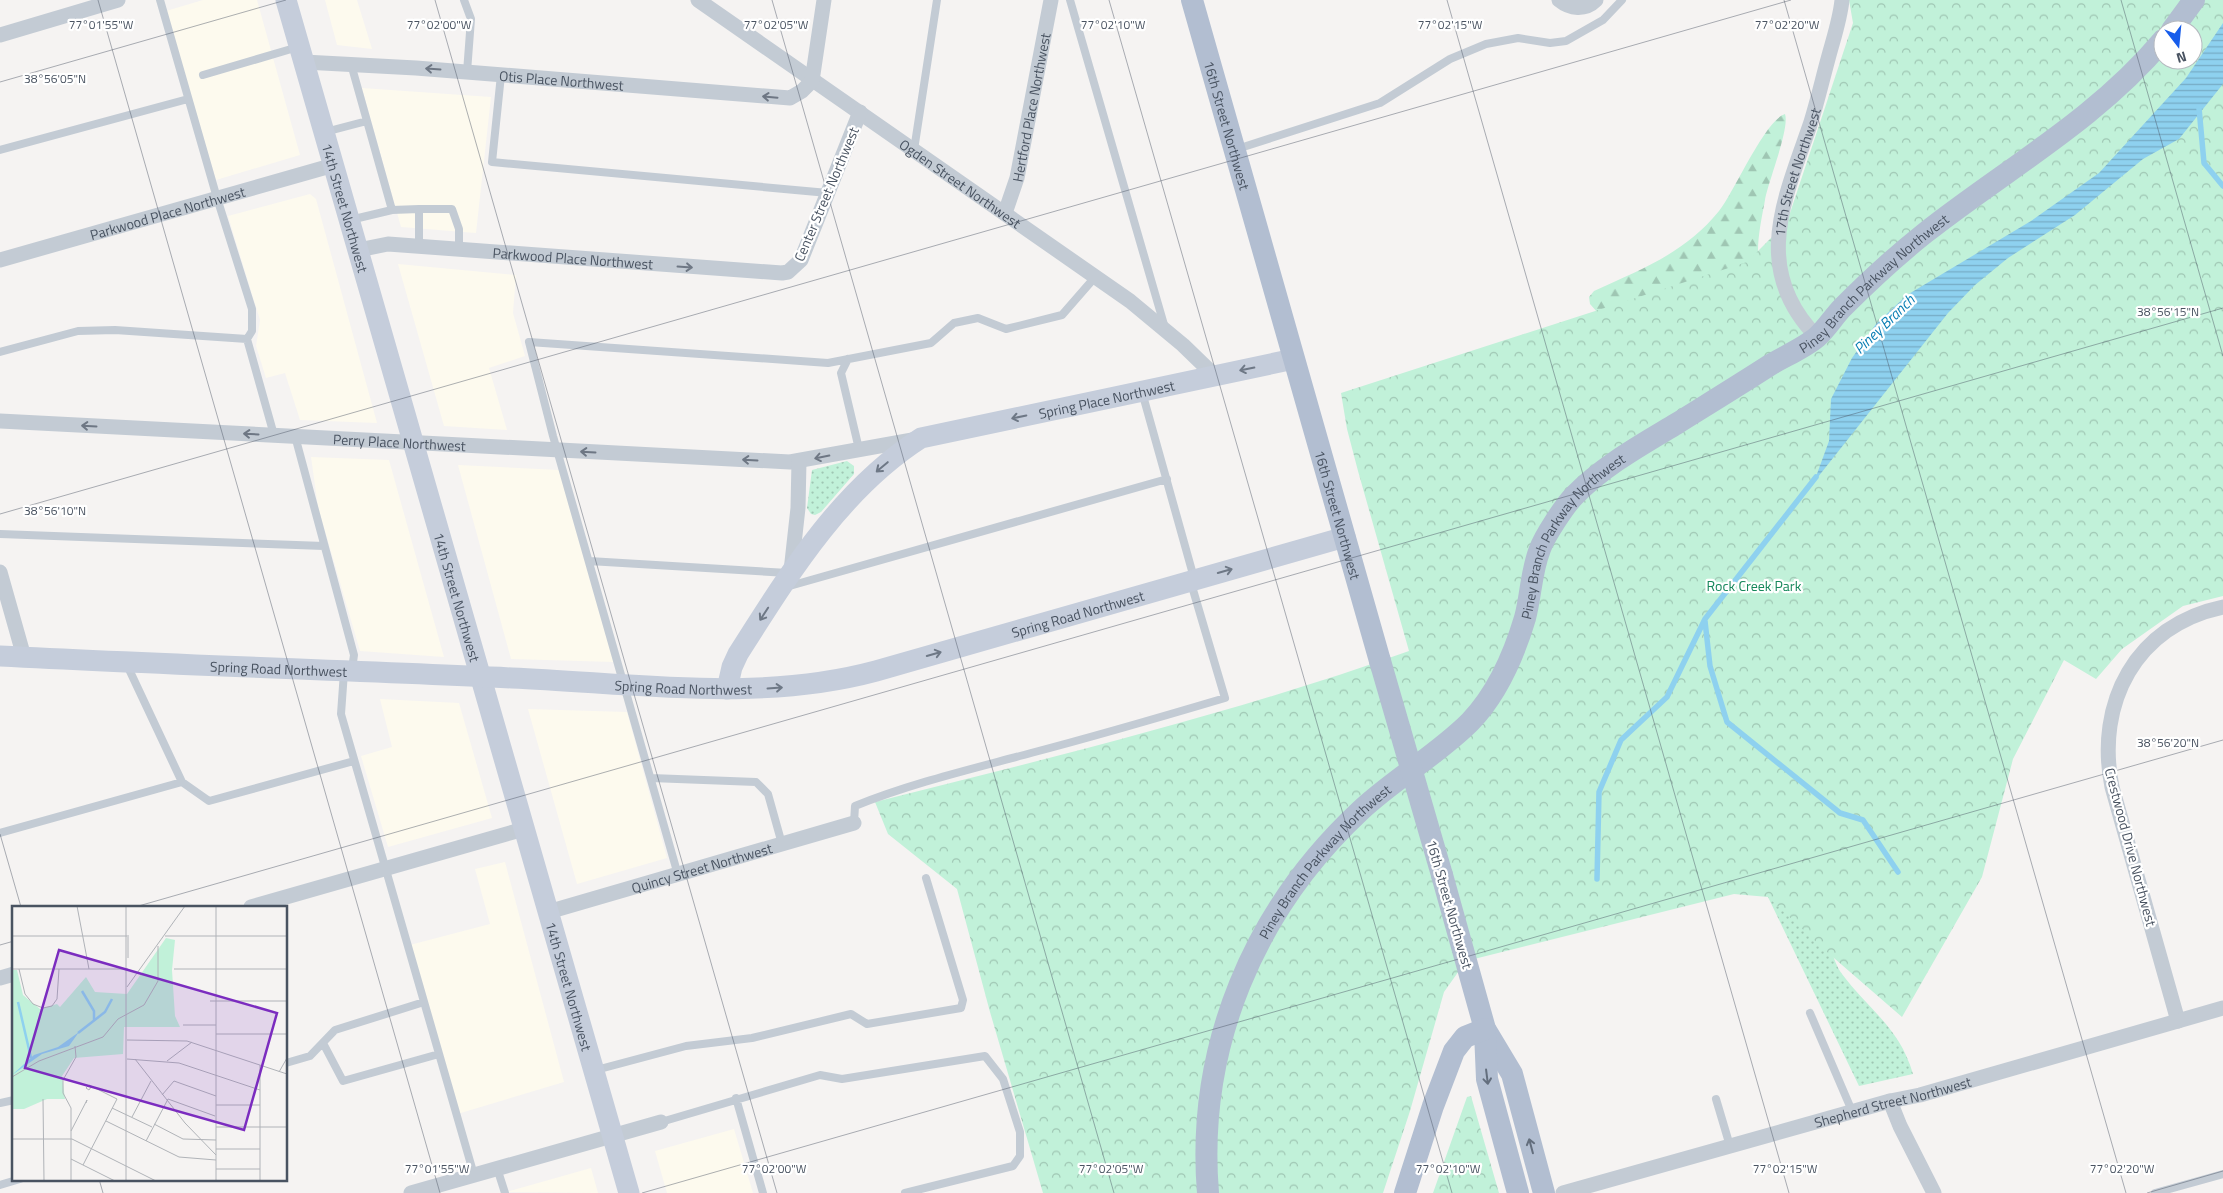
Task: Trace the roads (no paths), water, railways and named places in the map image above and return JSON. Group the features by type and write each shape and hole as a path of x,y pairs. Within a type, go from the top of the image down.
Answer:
{"main road":[{"name":"16th Street Northwest","path":"1192,0 1485,1029 1487,1079 1518,1193"},
{"path":"2179,20 2194,0"},
{"name":"Piney Branch Parkway Northwest","path":"1208,1193 1209,1103 1224,1031 1233,1001 1253,953 1291,888 1325,847 1364,808 1466,725 1482,708 1503,675 1522,625 1540,548 1572,498 1619,459 1816,337 1846,304 1900,253 1938,223 2051,143 2090,112 2128,79 2153,51"},
{"name":"16th Street Northwest","path":"1485,1029 1512,1074 1544,1193"},
{"path":"1405,1193 1433,1106 1454,1052 1465,1037 1485,1029"}],"street":[{"path":"0,34 118,0"},
{"name":"14th Street Northwest","path":"286,0 629,1193"},
{"name":"Ogden Street Northwest","path":"698,0 812,81 860,112 1096,276 1166,330 1215,376"},
{"path":"812,81 824,0"},
{"name":"Hertford Place Northwest","path":"1005,213 1017,178 1052,0"},
{"path":"1559,0 1566,6 1575,8 1585,7 1596,0"},
{"name":"17th Street Northwest","path":"1816,337 1797,314 1784,284 1779,258 1778,232 1783,201 1810,122 1842,0"},
{"name":"Otis Place Northwest","path":"302,54 351,64 501,74 790,98 802,91 812,81"},
{"name":"Center Street Northwest","path":"788,272 801,260 860,112"},
{"name":"Parkwood Place Northwest","path":"0,260 334,165"},
{"name":"Parkwood Place Northwest","path":"358,250 388,244 680,267 788,272"},
{"name":"Spring Place Northwest","path":"785,581 798,508 799,461 921,438 1294,358"},
{"name":"Perry Place Northwest","path":"0,421 799,461"},
{"name":"Spring Place Northwest","path":"727,689 732,667 738,654 785,581 854,492 886,464 921,438"},
{"name":"Spring Road Northwest","path":"0,656 481,676 727,689 799,686 855,677 1345,537"},
{"path":"0,572 24,657"},
{"name":"Crestwood Drive Northwest","path":"2178,1022 2112,787 2108,759 2109,730 2119,690 2141,653 2159,636 2180,623 2203,612 2223,607"},
{"name":"Quincy Street Northwest","path":"548,912 854,823"},
{"path":"253,906 524,829"},
{"name":"Shepherd Street Northwest","path":"1563,1193 1852,1111 1920,1095 2223,1008"},
{"path":"1890,1101 1900,1126 1934,1193"},
{"path":"411,1193 661,1122"}],"lane":[{"path":"160,0 217,198 252,310 252,331 247,338"},
{"path":"464,0 471,19 467,72"},
{"path":"914,150 937,0"},
{"path":"1070,0 1166,330"},
{"path":"1235,150 1380,103 1450,59 1486,44 1518,38 1550,43 1566,41 1603,20 1622,0"},
{"path":"203,75 302,54"},
{"path":"351,64 392,210"},
{"path":"501,74 492,162 828,193"},
{"path":"0,150 188,98"},
{"path":"324,133 367,122"},
{"path":"350,220 392,210 452,209 459,229 459,249"},
{"path":"419,210 419,246"},
{"path":"678,875 557,450 529,342 828,363 931,342 954,323 978,318 1006,329 1062,315 1096,276"},
{"path":"0,352 78,331 115,330 247,338"},
{"path":"247,338 274,435"},
{"path":"848,359 842,373 859,450"},
{"path":"854,823 856,806 872,799 1225,698 1142,391"},
{"path":"295,436 354,655 348,670 341,714 474,1175"},
{"path":"589,561 785,581 815,580 1167,479"},
{"path":"0,534 324,546"},
{"path":"126,661 182,782 210,801 354,761"},
{"path":"650,778 756,782 768,794 782,844"},
{"path":"0,833 182,782"},
{"path":"594,1070 686,1046 752,1038 851,1014 867,1024 961,1008 963,1000 926,878"},
{"path":"288,1062 310,1056 335,1030 424,1002"},
{"path":"1810,1013 1852,1111"},
{"path":"323,1043 343,1081 439,1054"},
{"path":"661,1122 736,1098 820,1075 842,1079 985,1056 1002,1079 1020,1132 1020,1156 1013,1166 904,1193"},
{"path":"736,1098 763,1193"},
{"path":"1716,1099 1730,1146"},
{"path":"498,1168 505,1193"},
{"path":"2155,1193 2223,1174"},
{"path":"0,1185 17,1180"}],"water":[{"path":"2223,23 2223,84 2179,139 2143,159 2075,215 2008,258 1975,285 1948,313 1814,482 1829,441 1831,399 1852,358 1876,324 1907,295 2031,221 2099,173 2191,70 2203,70 2203,53"}],"waterway":[{"path":"2199,108 2204,163 2223,186"},
{"name":"Piney Branch","path":"1597,879 1599,792 1621,740 1667,697 1705,619 1816,477"},
{"path":"1705,621 1710,666 1727,722 1840,813 1863,820 1898,872"}],"park label":[{"name":"Rock Creek Park","path":"1754,585"}]}
